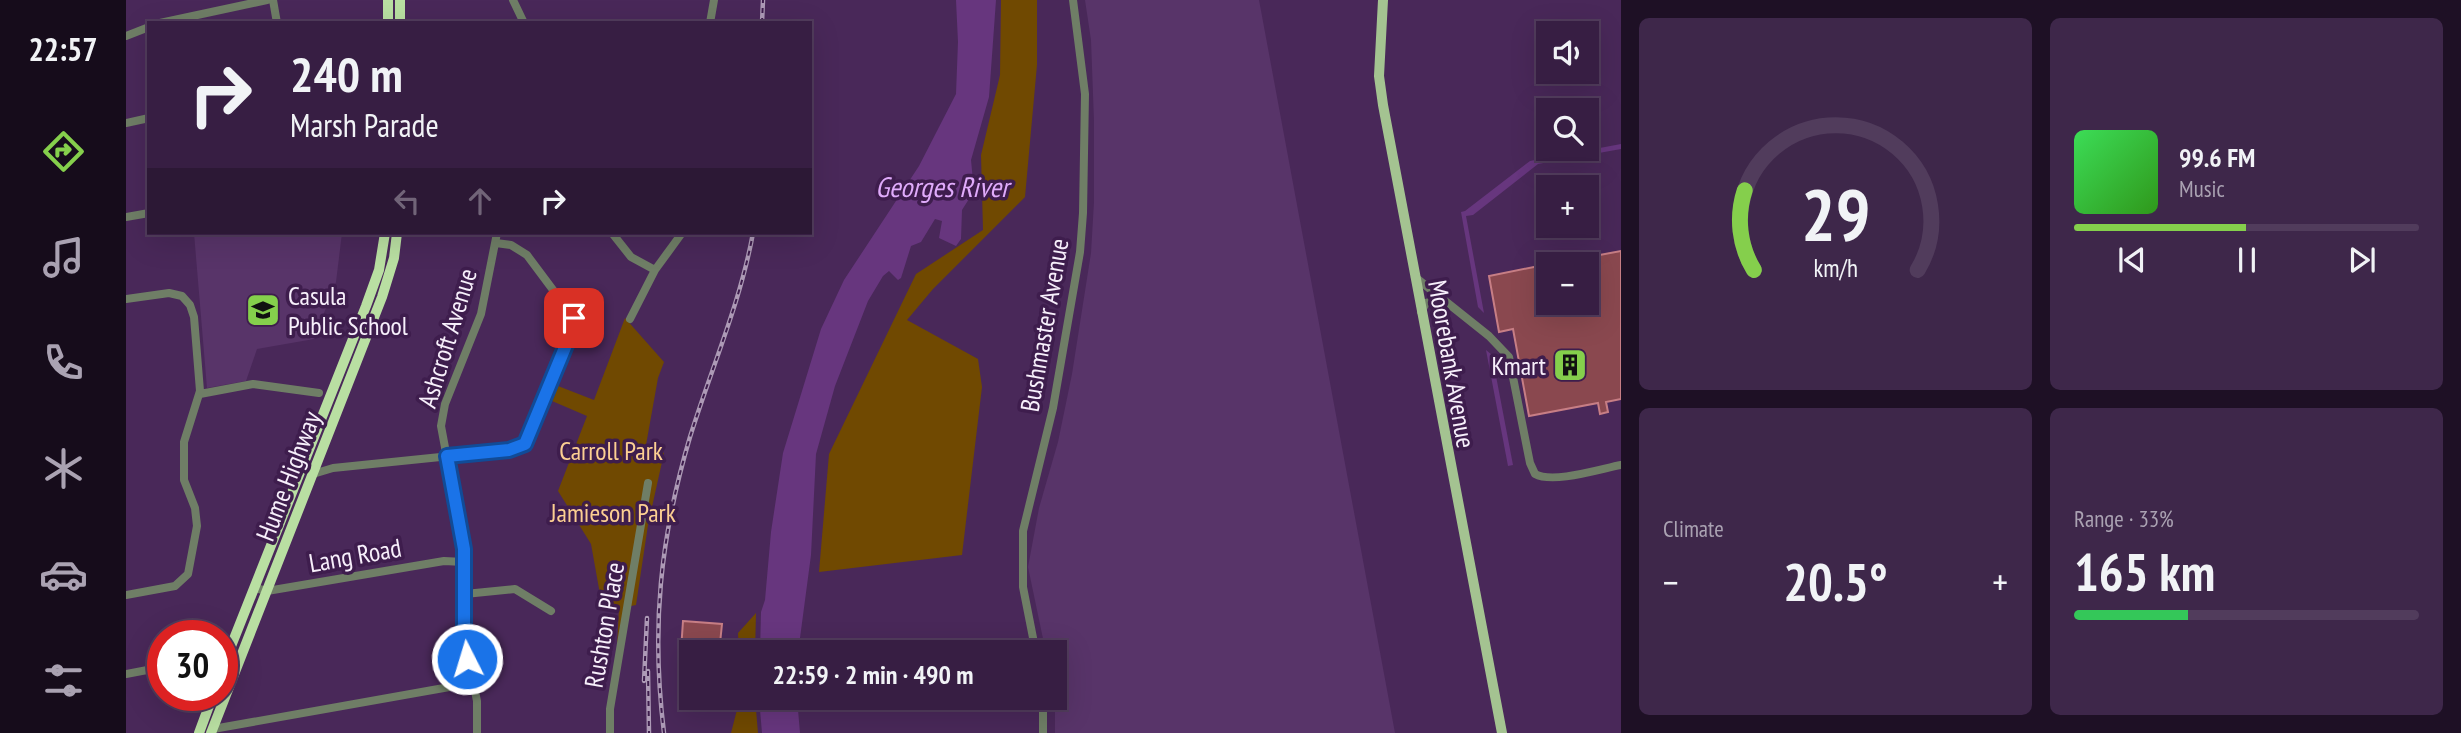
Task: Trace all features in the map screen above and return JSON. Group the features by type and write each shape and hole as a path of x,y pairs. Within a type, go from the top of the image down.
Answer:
{"highway":[{"path":"388,0 388,21"},
{"path":"400,0 400,21"},
{"name":"Hume Highway","path":"238,626 366,306 379,270 385,235"},
{"name":"Hume Highway","path":"212,731 389,279 397,235"},
{"path":"199,733 207,711"}],"main road":[{"name":"Moorebank Avenue","path":"1383,0 1378,76 1502,733"}],"street":[{"path":"169,21 267,0"},
{"path":"273,0 277,21"},
{"path":"513,0 523,21"},
{"path":"710,21 714,0"},
{"name":"Bushmaster Avenue","path":"1033,640 1023,587 1023,531 1054,408 1080,252 1083,213 1085,94 1073,0"},
{"path":"126,36 147,28"},
{"path":"126,122 147,118"},
{"path":"126,217 147,213"},
{"name":"Ashcroft Avenue","path":"477,733 477,701 464,638 462,535 442,417 481,314 497,235"},
{"path":"614,235 631,257 655,270"},
{"path":"630,319 655,270 681,235"},
{"path":"313,474 333,468 509,450 525,444 531,437 573,325 570,310 527,255 511,245 496,243"},
{"path":"1415,277 1489,337 1509,357 1530,463 1535,474 1544,478 1559,477 1621,466"},
{"path":"126,299 169,293 181,296 190,305 194,317 200,394 184,442 184,480 195,508 197,526 188,574 175,586 126,595"},
{"path":"1421,312 1426,303 1440,298"},
{"path":"200,394 253,384 319,393"},
{"path":"321,454 333,468"},
{"name":"Rushton Place","path":"610,733 610,709 648,483"},
{"name":"Lang Road","path":"255,589 267,592 444,561 464,562"},
{"path":"465,594 515,589 551,611"},
{"path":"126,674 147,670"},
{"path":"212,731 472,683"},
{"path":"1043,710 1043,733"}],"shaded area":[{"path":"1085,0 1259,0 1395,733 1055,733 1055,710 1067,710 1067,640 1043,640 1028,567 1039,508 1058,442 1072,374 1091,253 1094,121 1091,40"},
{"name":"Casula Public School","path":"194,235 342,235 336,282 314,339 257,349 246,381 207,388"}],"green space":[{"path":"1001,0 1037,0 1037,65 1025,197 933,289 907,320 978,359 982,387 962,555 819,572 829,454 916,274 983,230 981,155 1000,75"},
{"path":"625,318 664,362 658,378 646,445 664,453 648,525 636,605 626,607 617,646 619,608 603,611 591,544 558,491 587,416 552,401 558,386 594,400"},
{"path":"756,613 755,640 738,640 738,633"},
{"path":"737,710 756,710 758,733 731,733"}],"water":[{"name":"Georges River","path":"956,0 996,0 989,97 971,160 974,191 962,210 961,239 956,246 939,238 942,221 935,219 921,242 911,246 901,278 898,280 889,271 868,301 835,386 816,454 811,555 800,640 760,640 761,612 765,600 771,532 783,453 821,329 844,280 919,166 956,94"},
{"path":"1621,144 1621,149 1599,153 1599,148"},
{"path":"1530,161 1555,161 1538,164 1473,215 1466,216 1484,313 1478,307 1461,212"},
{"path":"1486,350 1492,355 1513,465 1508,466"},
{"path":"760,710 798,710 800,733 762,733"}],"building":[{"name":"Kmart","path":"1621,251 1621,399 1606,402 1608,412 1600,414 1598,403 1529,416 1513,329 1499,332 1489,276 1536,267 1536,315 1599,315 1599,255"},
{"path":"683,621 722,624 720,640 682,640"}],"railway":[{"path":"762,21 763,0"},
{"path":"664,733 658,657 659,620 671,511 690,437 733,311 753,235"},
{"path":"644,681 647,618"},
{"path":"648,671 649,733"}],"place":[{"name":"Casula Public School","path":"263,310"},
{"name":"Kmart","path":"1570,365"}],"route":[{"path":"467,659 464,638 464,549 447,456 509,450 525,444 531,437 571,333 574,318"}],"park label":[{"name":"Carroll Park","path":"611,450"},
{"name":"Jamieson Park","path":"613,512"}]}
